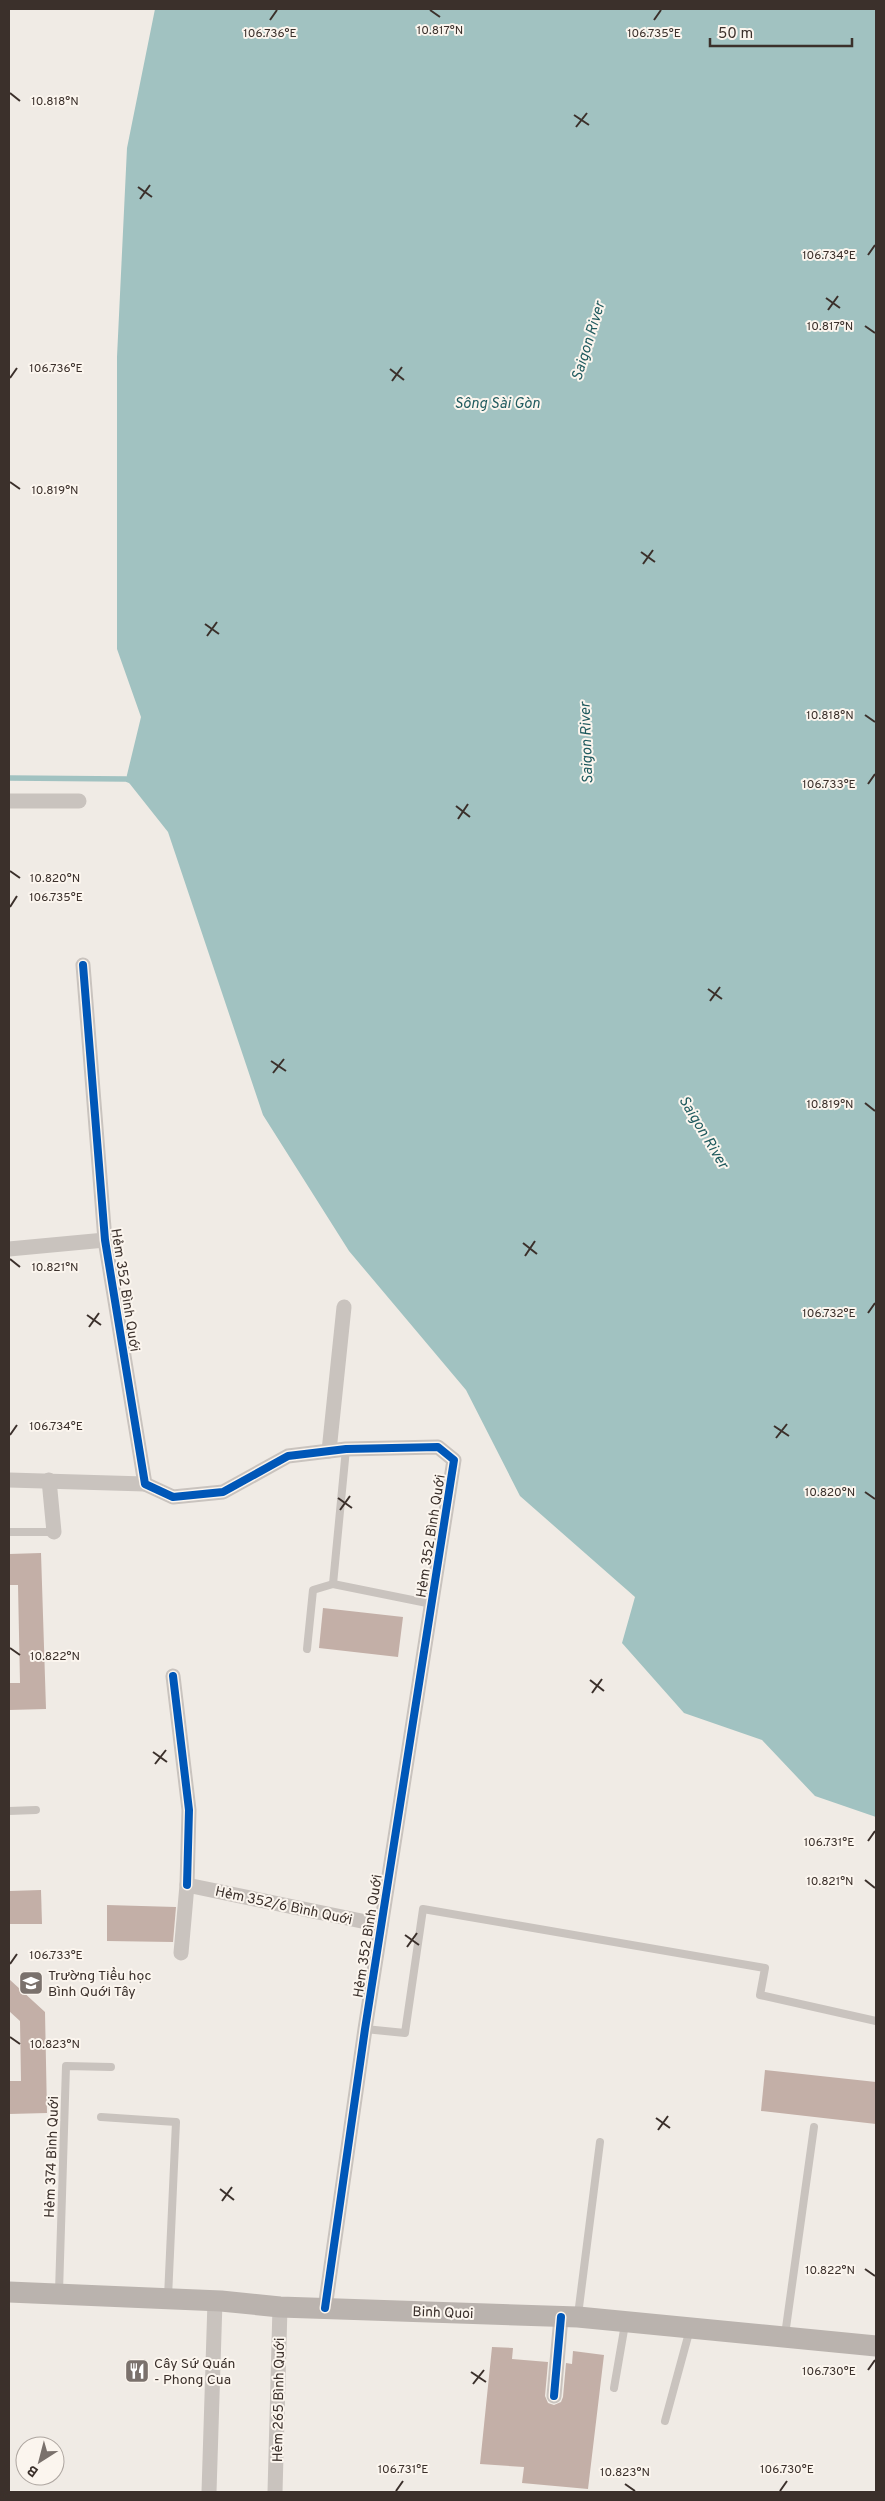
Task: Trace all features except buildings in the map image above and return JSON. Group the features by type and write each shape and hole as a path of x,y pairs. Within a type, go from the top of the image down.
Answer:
{"main road":[{"name":"Binh Quoi","path":"9,2292 215,2301 280,2307 570,2317 876,2346"}],"street":[{"path":"9,801 78,801"},
{"name":"Hẻm 352 Bình Quới","path":"83,965 105,1240 145,1484"},
{"path":"9,1249 105,1240"},
{"path":"329,1451 344,1307"},
{"name":"Hẻm 352 Bình Quới","path":"9,1480 145,1484 173,1497 223,1492 288,1456 346,1448 438,1447 454,1460 365,2030 325,2308"},
{"path":"49,1480 54,1532"},
{"path":"173,1676 189,1810 187,1885 181,1953"},
{"name":"Hẻm 352/6 Bình Quới","path":"187,1885 381,1925"},
{"path":"209,2492 215,2301"},
{"name":"Hẻm 265 Bình Quới","path":"276,2492 280,2307"},
{"path":"554,2396 570,2317"}],"lane":[{"path":"332,1584 346,1448"},
{"path":"9,1532 54,1532"},
{"path":"307,1649 313,1590 332,1584 432,1604"},
{"path":"9,1810 36,1810"},
{"path":"365,2030 405,2034 424,1909 765,1968 760,1995 876,2021"},
{"name":"Hẻm 374 Bình Quới","path":"59,2294 66,2066 111,2067"},
{"path":"101,2116 176,2122 168,2299"},
{"path":"784,2336 814,2127"},
{"path":"570,2317 600,2142"},
{"path":"614,2388 625,2322"},
{"path":"665,2421 690,2329"}],"water":[{"name":"Sông Sài Gòn","path":"155,9 876,9 876,1817 815,1796 762,1740 684,1713 622,1643 635,1597 520,1496 466,1390 349,1251 263,1115 168,832 126,779 141,717 117,649 117,357 127,148"}],"waterway":[{"path":"9,778 126,779 134,782"}],"cycle path":[{"path":"83,965 105,1240 145,1484 173,1497 223,1492 288,1456 346,1449 438,1447 454,1460 365,2029 325,2308"},
{"path":"173,1676 189,1810 187,1885"},
{"path":"554,2396 561,2317"}],"place":[{"name":"Trường Tiểu học Bình Quới Tây","path":"31,1983"},
{"name":"Cây Sứ Quán - Phong Cua","path":"137,2371"}],"water label":[{"name":"Saigon River","path":"588,341"},
{"name":"Saigon River","path":"586,743"},
{"name":"Saigon River","path":"704,1132"}]}
